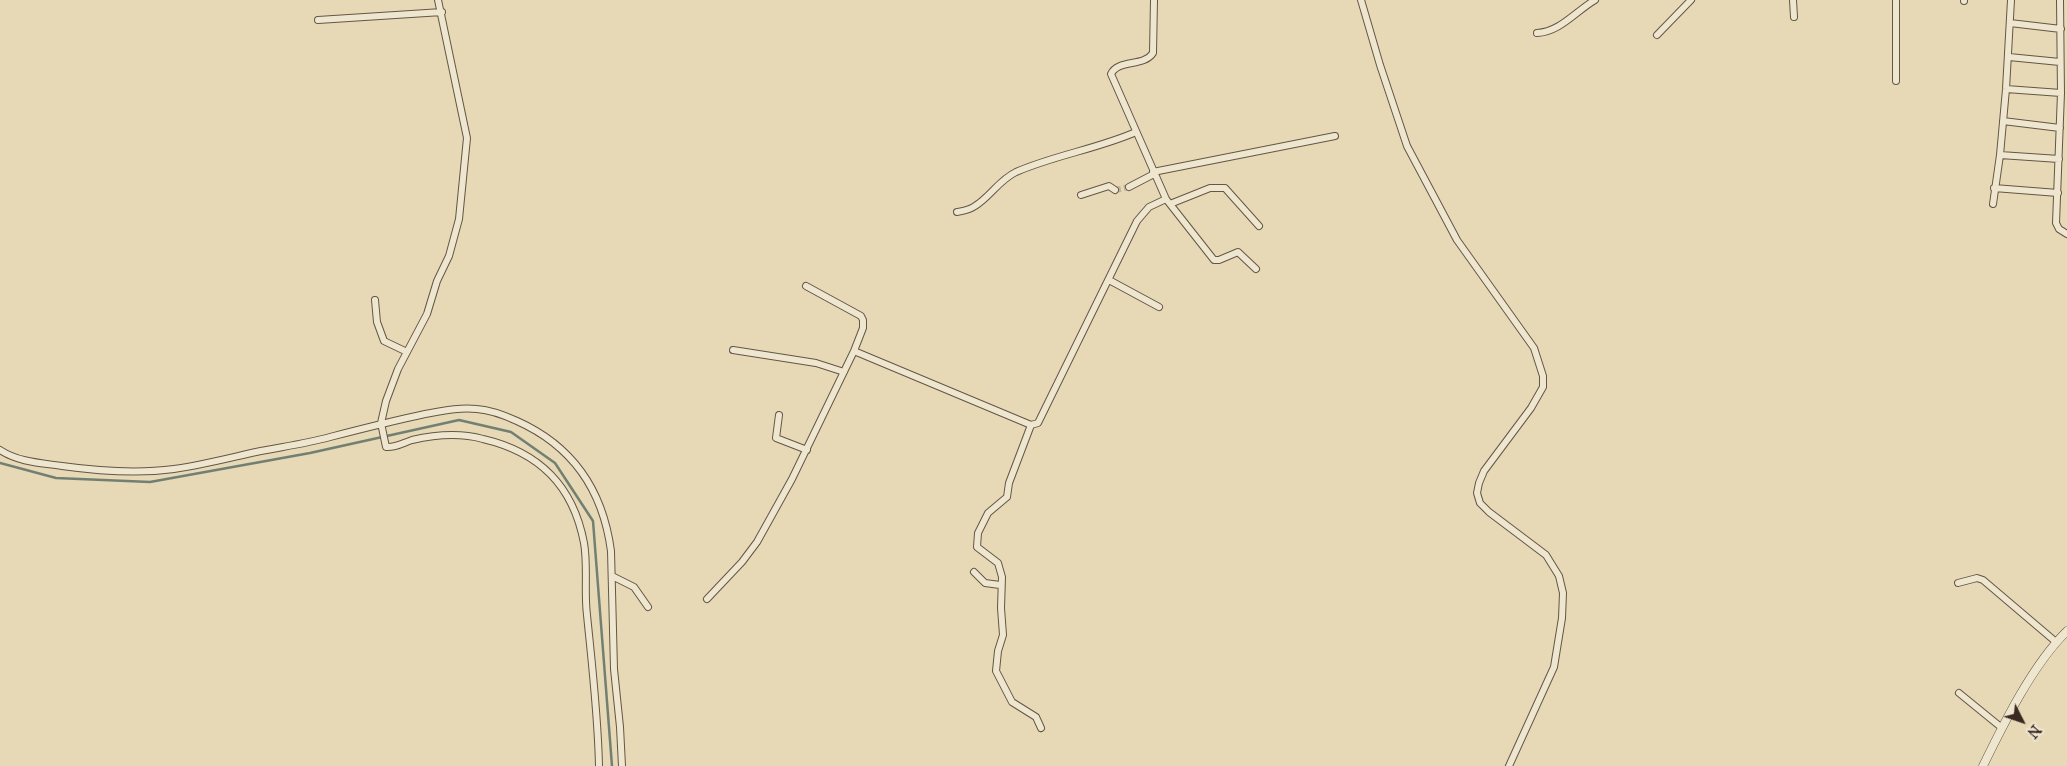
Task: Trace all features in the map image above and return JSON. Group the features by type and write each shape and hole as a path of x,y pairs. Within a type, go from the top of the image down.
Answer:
{"street":[{"path":"438,0 467,138 459,220 449,256 437,281 427,314 398,368 386,401 381,426 384,443 386,447 392,447 412,440 459,435 482,438 525,454 540,464 564,488 578,518 584,545 584,594 598,727 599,766"},
{"path":"1154,0 1153,53 1146,59 1116,67 1111,74 1168,202 1214,260 1219,260 1238,252 1256,269"},
{"path":"1361,0 1407,146 1457,240 1534,348 1543,376 1543,387 1531,408 1484,471 1477,493 1480,503 1489,512 1546,555 1559,576 1563,593 1562,618 1554,667 1509,766"},
{"path":"1537,33 1545,33 1558,26 1595,0"},
{"path":"1657,35 1691,0"},
{"path":"1793,0 1794,17"},
{"path":"1896,0 1896,81"},
{"path":"1993,204 2000,155 2009,57 2011,0"},
{"path":"2060,0 2061,94 2056,223 2059,229 2067,234"},
{"path":"318,20 442,12"},
{"path":"2010,23 2060,29"},
{"path":"2009,57 2060,62"},
{"path":"2006,90 2061,94"},
{"path":"2003,121 2060,128"},
{"path":"957,212 974,207 1003,179 1014,173 1113,142 1136,132"},
{"path":"1129,187 1154,173 1335,136"},
{"path":"2000,155 2059,159"},
{"path":"1081,194 1109,186 1115,190"},
{"path":"854,351 1032,425 1038,423 1137,221 1149,207 1210,188 1225,188 1259,226"},
{"path":"1994,188 2058,193"},
{"path":"1109,280 1159,307"},
{"path":"707,599 742,562 757,542 807,450 863,328 861,316 806,286"},
{"path":"375,300 377,322 384,341 407,352"},
{"path":"733,350 816,363 844,372"},
{"path":"0,450 19,459 68,467 150,471 174,469 328,438 454,409 478,409 502,414 532,427 570,457 584,473 603,511 611,551 614,669 622,766"},
{"path":"779,416 776,438 807,450"},
{"path":"1032,425 1009,483 1006,496 988,513 978,533 977,547 998,563 1002,577 1000,585 1003,635 998,651 996,671 1012,702 1036,717 1041,728"},
{"path":"974,572 985,583 1000,585"},
{"path":"612,576 634,587 648,607"},
{"path":"1958,582 1977,578 1983,580 2056,642"},
{"path":"1984,766 2002,728 2056,642 2067,631"},
{"path":"1959,693 2002,728"}],"waterway":[{"path":"0,463 56,478 150,482 310,453 459,420 511,432 555,463 593,521 612,766"}],"tunnel":[{"path":"1115,190 1129,187"}]}
